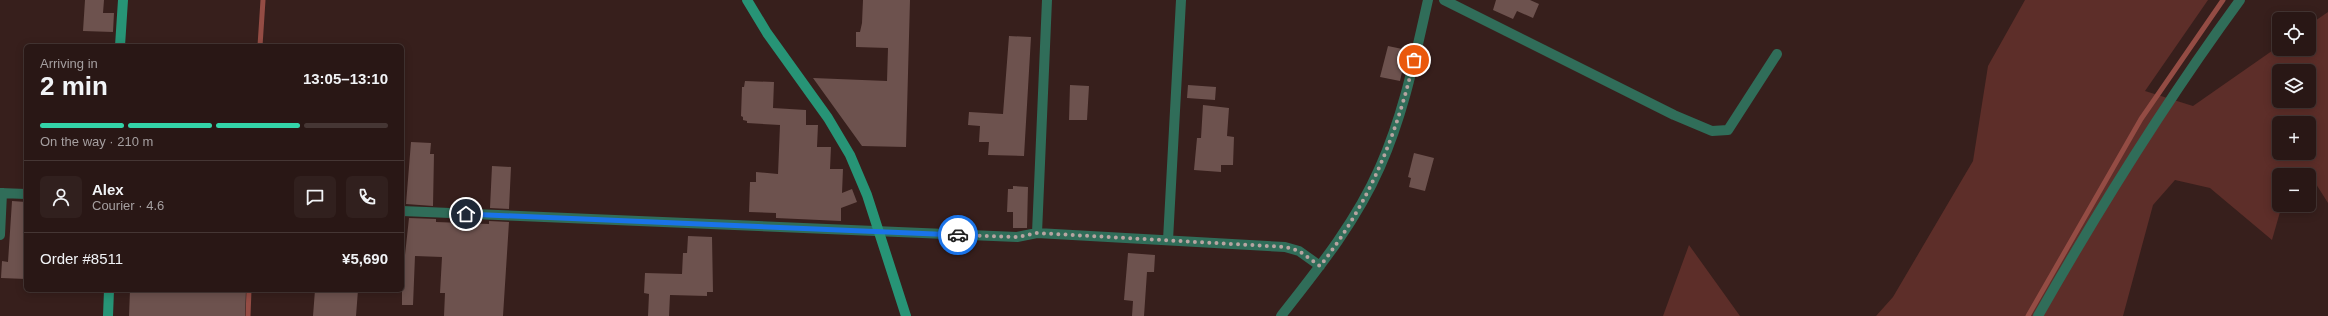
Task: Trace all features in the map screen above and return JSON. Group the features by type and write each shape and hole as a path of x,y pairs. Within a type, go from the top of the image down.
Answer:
{"street":[{"path":"120,44 123,0"},
{"path":"747,0 767,33 840,136 859,175 879,231 906,316"},
{"path":"1037,233 1047,0"},
{"path":"1168,240 1181,0"},
{"path":"1281,316 1320,266 1354,216 1371,186 1390,143 1407,91 1428,0"},
{"path":"1444,0 1674,115 1712,131 1728,130 1777,54"},
{"path":"2038,316 2104,202 2198,58 2240,0"},
{"path":"0,235 1,193 24,194"},
{"path":"404,211 1018,237 1037,233 1286,247 1299,251 1320,266"},
{"path":"108,316 109,292"}],"shaded area":[{"path":"2025,0 2208,0 2145,91 2193,106 2272,51 2272,56 2316,56 2316,20 2328,12 2328,203 2316,184 2316,168 2272,168 2272,212 2280,212 2272,240 2210,188 2175,180 2153,205 2123,316 1876,316 1893,297 1973,161 1988,66"},
{"path":"1689,245 1740,316 1663,316"}],"building":[{"path":"85,0 104,0 103,13 114,13 113,32 83,31"},
{"path":"863,0 910,0 906,147 862,146 813,78 887,81 888,48 856,47 856,32 860,32 862,23"},
{"path":"1496,0 1530,0 1539,4 1533,18 1517,11 1513,19 1493,10"},
{"path":"1009,36 1031,37 1024,156 988,155 989,142 979,142 980,126 968,125 969,112 1003,114"},
{"path":"1388,46 1407,50 1400,81 1380,77"},
{"path":"745,81 774,82 773,108 806,110 806,125 818,125 817,147 831,147 830,169 843,169 842,193 852,189 857,202 841,208 841,221 776,218 776,213 749,212 750,182 756,182 756,172 778,174 780,125 747,123 747,121 743,120 743,117 741,116 742,87 744,87"},
{"path":"1070,85 1089,86 1087,120 1069,120"},
{"path":"1188,85 1216,87 1215,100 1187,98"},
{"path":"1203,105 1229,108 1227,136 1234,137 1233,165 1221,165 1221,172 1194,170 1197,138 1201,138"},
{"path":"411,142 431,143 430,154 434,154 433,206 406,204"},
{"path":"1414,153 1434,158 1425,191 1409,187 1411,178 1408,177"},
{"path":"492,166 511,167 509,209 490,208"},
{"path":"1013,186 1028,187 1027,228 1013,228 1013,212 1007,212 1008,189 1013,189"},
{"path":"12,201 24,202 24,279 1,278 2,261 8,262"},
{"path":"409,218 436,219 436,222 489,224 489,221 509,222 503,316 444,316 445,293 440,293 442,257 415,256 413,305 402,305 402,292 404,292 405,255"},
{"path":"688,236 712,237 713,292 707,292 707,296 670,295 669,316 648,316 649,294 644,293 645,273 682,274 683,253 687,253"},
{"path":"1128,253 1155,255 1154,272 1147,272 1144,316 1132,316 1133,301 1124,300"},
{"path":"130,292 246,292 245,316 129,316"},
{"path":"315,292 358,292 356,316 313,316"}],"waterway":[{"path":"260,44 263,0"},
{"path":"2028,316 2141,119 2223,0"},
{"path":"248,316 249,292"}],"way so far":[{"path":"958,235 1018,237 1037,233 1286,247 1305,254 1320,266 1354,216 1380,168 1399,117 1414,60"}],"route":[{"path":"466,214 847,229 958,235"}]}
